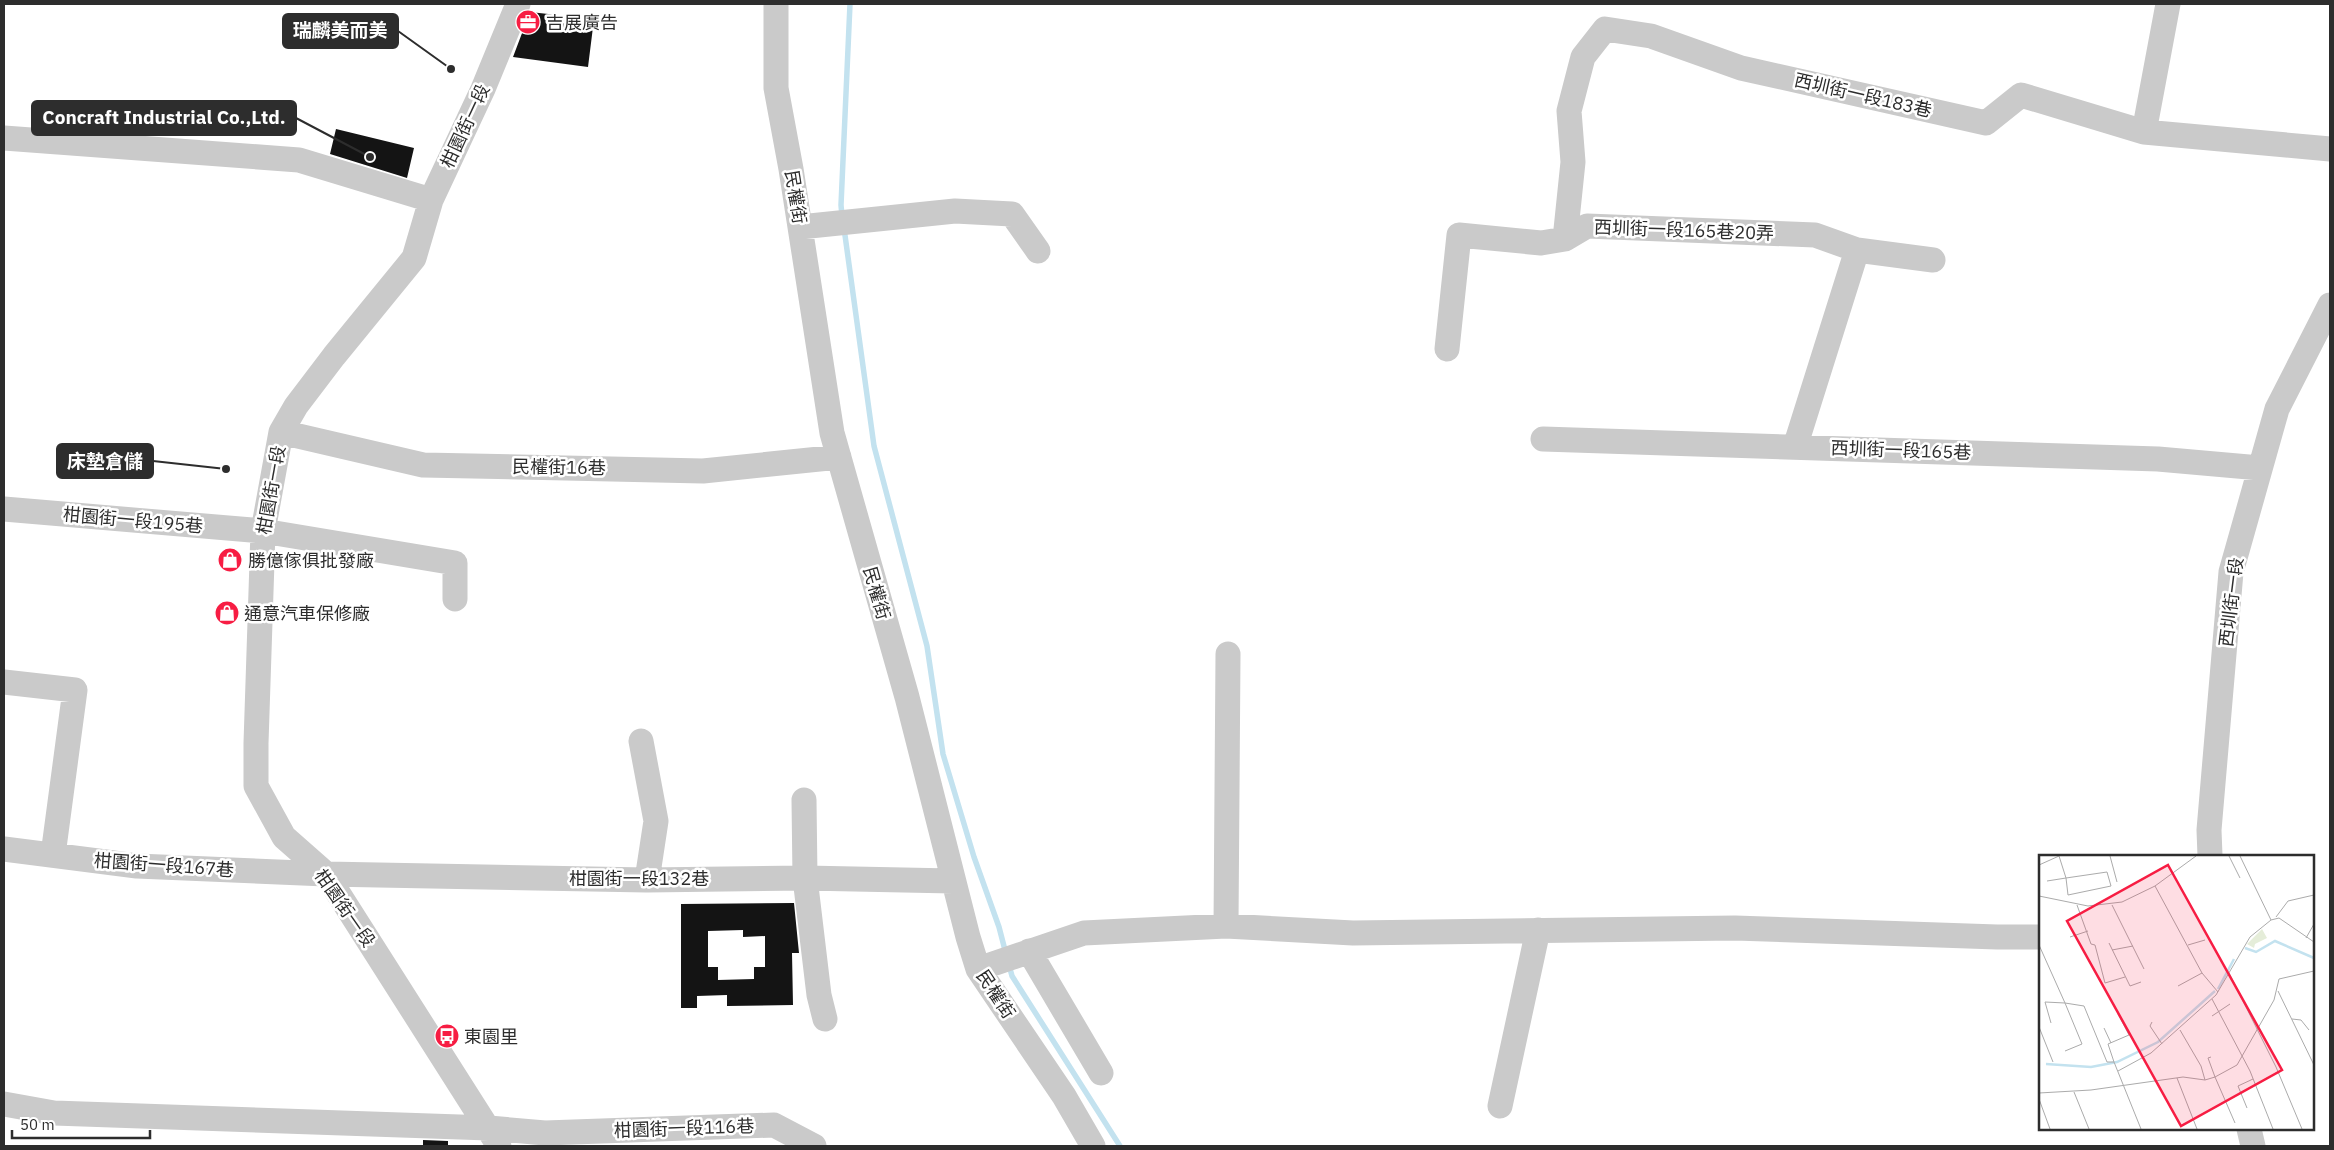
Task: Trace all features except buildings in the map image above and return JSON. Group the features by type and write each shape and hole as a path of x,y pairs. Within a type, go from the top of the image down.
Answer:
{"street":[{"name":"柑園街一段","path":"494,1137 326,874 284,837 256,786 263,531 281,432 296,406 334,356 414,258 431,200 483,89 518,4"},
{"name":"民權街","path":"776,4 776,88 832,433 906,697 953,880 978,969 1064,1096 1093,1146"},
{"path":"2144,132 2168,4"},
{"name":"西圳街一段183巷","path":"1565,239 1573,162 1569,111 1583,57 1605,29 1651,36 1741,68 1986,123 2021,95 2144,132 2330,149"},
{"path":"4,138 299,160 431,200"},
{"path":"800,227 955,211 1012,214 1038,251"},
{"name":"西圳街一段165巷20弄","path":"1447,349 1459,235 1541,243 1565,239 1587,226 1815,234 1857,250 1934,260"},
{"path":"1795,447 1857,250"},
{"name":"西圳街一段","path":"2210,855 2209,830 2231,572 2277,409 2330,305"},
{"name":"民權街16巷","path":"281,432 423,465 702,471 839,457"},
{"name":"西圳街一段165巷","path":"1543,439 2158,459 2260,468"},
{"name":"柑園街一段195巷","path":"4,509 263,531 455,563 454,599"},
{"path":"1226,926 1228,654"},
{"path":"4,682 75,690 53,855"},
{"path":"641,740 656,822 647,880"},
{"path":"804,800 806,878 818,995 825,1019"},
{"name":"柑園街一段167巷","path":"4,849 138,866 326,874"},
{"name":"柑園街一段132巷","path":"326,874 647,880 806,878 953,880"},
{"path":"978,969 1084,932 1226,926 1354,932 1736,928 1987,937 2039,937"},
{"path":"1500,1106 1538,930"},
{"path":"1029,951 1101,1073"},
{"name":"柑園街一段116巷","path":"4,1104 54,1113 494,1137 545,1133 774,1125 814,1146"},
{"path":"2249,1130 2253,1146"}],"waterway":[{"path":"842,216 850,4"},
{"path":"844,228 874,446 927,646 943,754 1006,954"},
{"path":"1009,965 1012,976 1120,1146"}],"place":[{"name":"吉展廣告","path":"528,22"},
{"name":"瑞麟美而美","path":"451,69"},
{"name":"Concraft Industrial Co.,Ltd.","path":"370,157"},
{"name":"床墊倉儲","path":"226,469"},
{"name":"勝億傢俱批發廠","path":"230,560"},
{"name":"通意汽車保修廠","path":"227,613"},
{"name":"東園里","path":"447,1036"}]}
